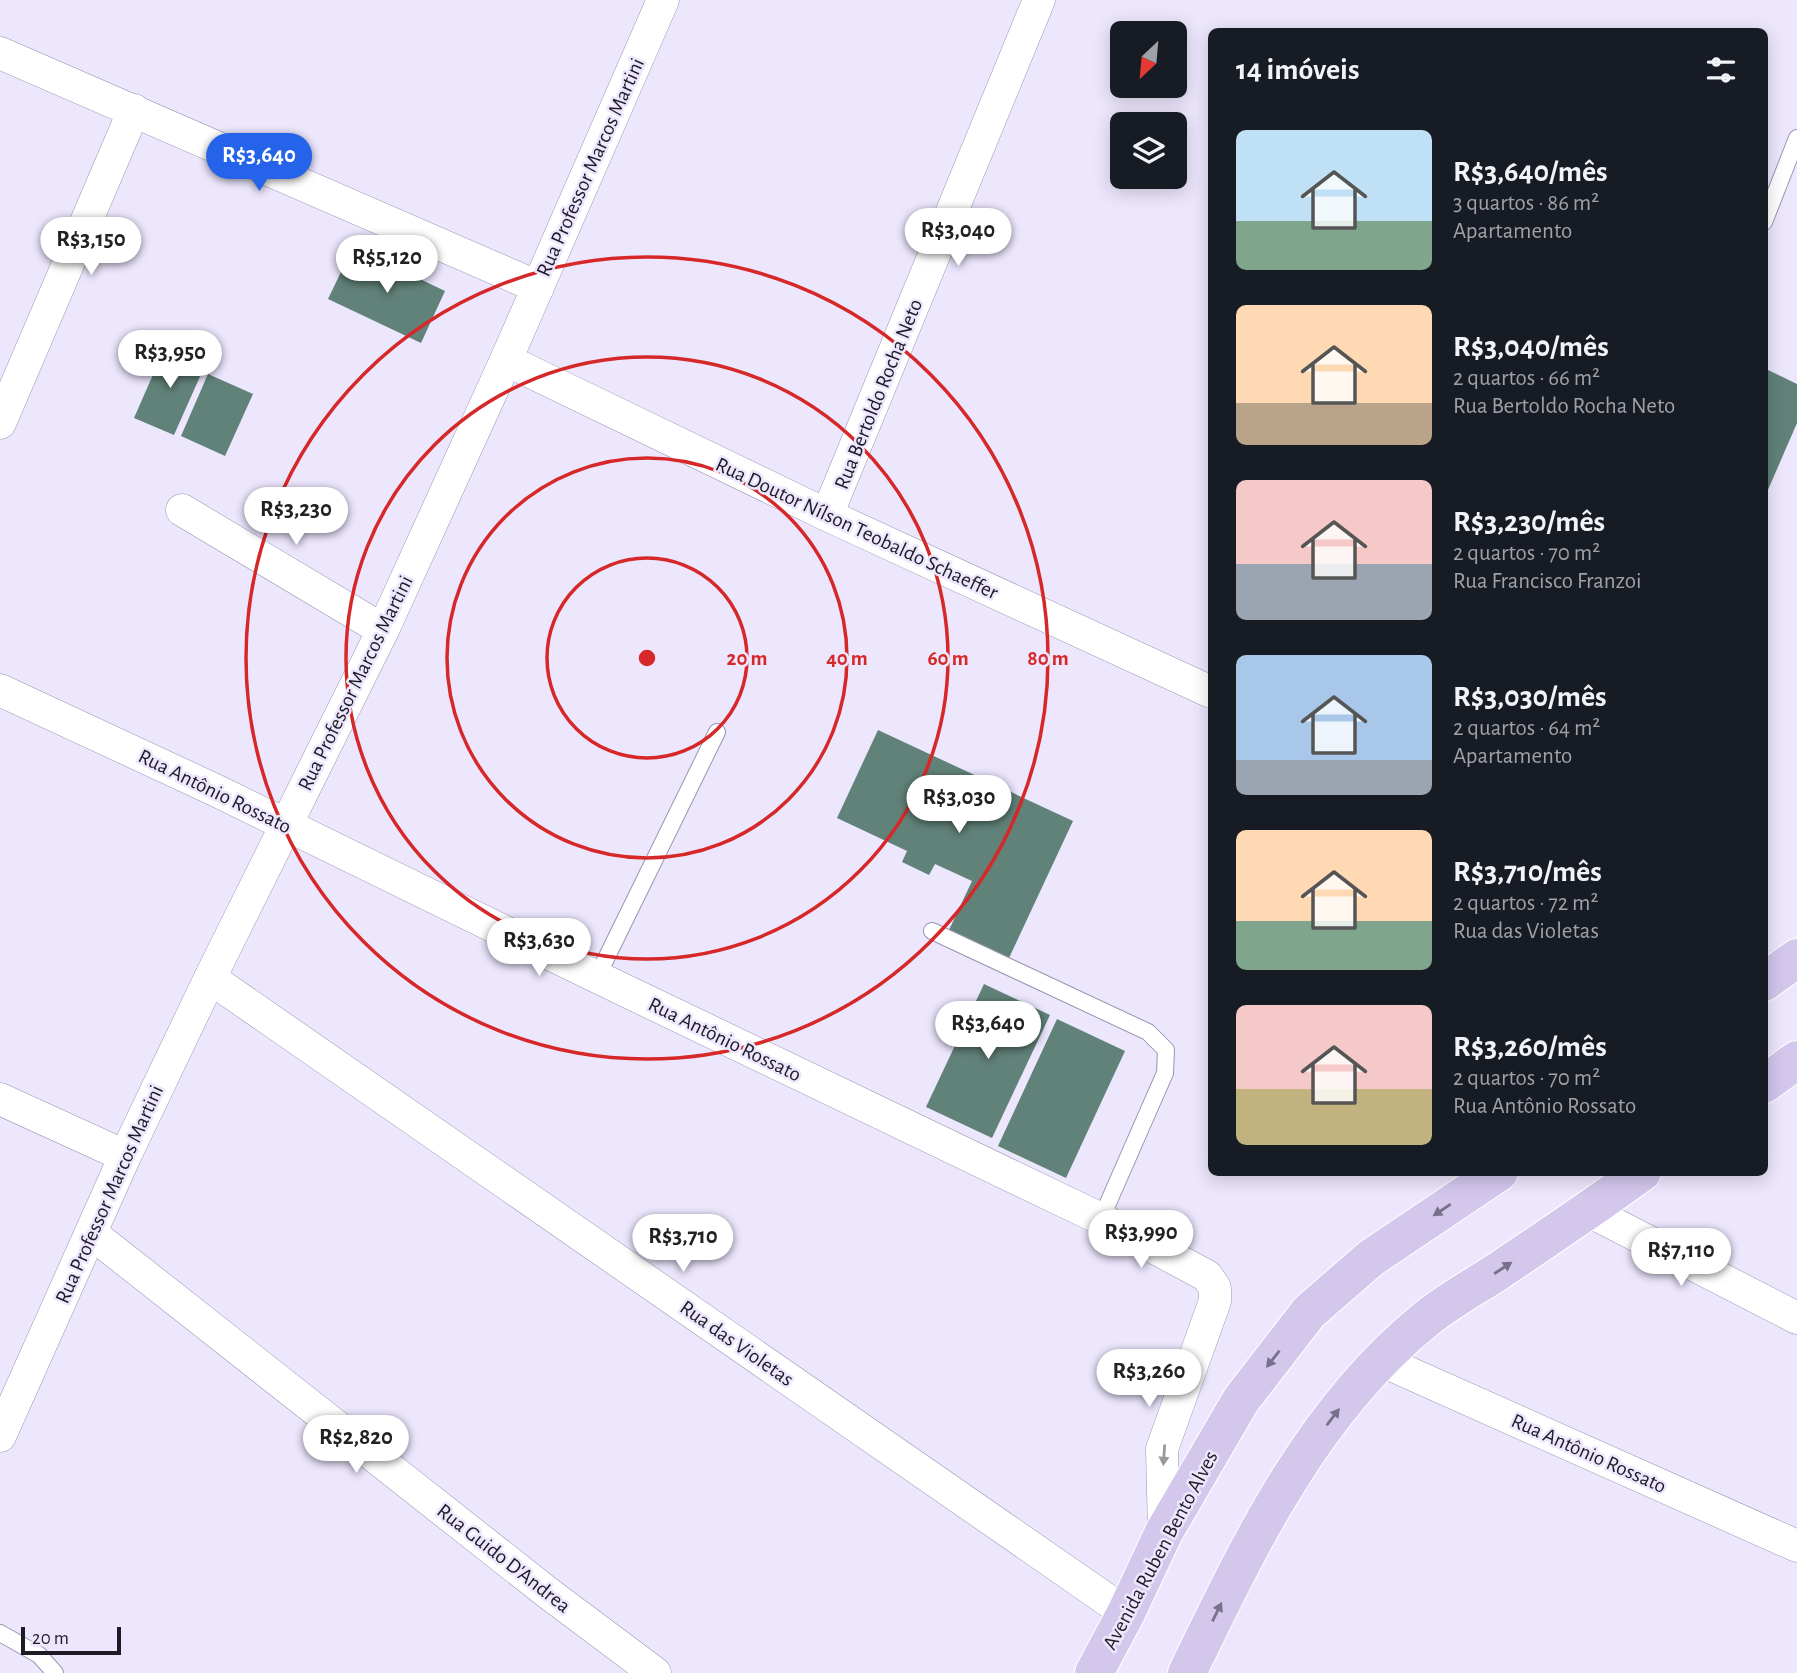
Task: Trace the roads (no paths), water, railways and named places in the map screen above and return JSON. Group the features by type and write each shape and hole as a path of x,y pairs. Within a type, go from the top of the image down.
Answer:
{"main road":[{"path":"1768,1081 1797,1060"},
{"name":"Avenida Ruben Bento Alves","path":"1094,1673 1164,1532 1241,1401 1309,1312 1371,1258 1493,1176"},
{"path":"1196,1670 1247,1549 1281,1490 1334,1415 1380,1360 1427,1318 1589,1211 1637,1176"}],"street":[{"name":"Rua Professor Marcos Martini","path":"0,1436 125,1156 285,825 383,630 506,360 663,0"},
{"name":"Rua Bertoldo Rocha Neto","path":"827,515 1039,0"},
{"path":"0,54 538,287"},
{"path":"0,424 134,110"},
{"name":"Rua Doutor Nílson Teobaldo Schaeffer","path":"506,360 827,515 1208,691"},
{"path":"182,510 383,630"},
{"name":"Rua Antônio Rossato","path":"0,690 215,790 1101,1219 1207,1276 1215,1288 1215,1301 1163,1449 1164,1532"},
{"name":"Rua das Violetas","path":"210,978 1126,1613"},
{"path":"0,1099 125,1156"},
{"path":"1589,1211 1797,1318"},
{"name":"Rua Guido D'Andrea","path":"91,1233 548,1593 655,1673"},
{"name":"Rua Antônio Rossato","path":"1380,1360 1797,1546"}],"lane":[{"path":"1768,212 1797,138"},
{"path":"597,977 717,732"},
{"path":"932,931 1148,1032 1166,1050 1165,1073 1101,1219"},
{"path":"0,1633 39,1655 55,1673"}]}
